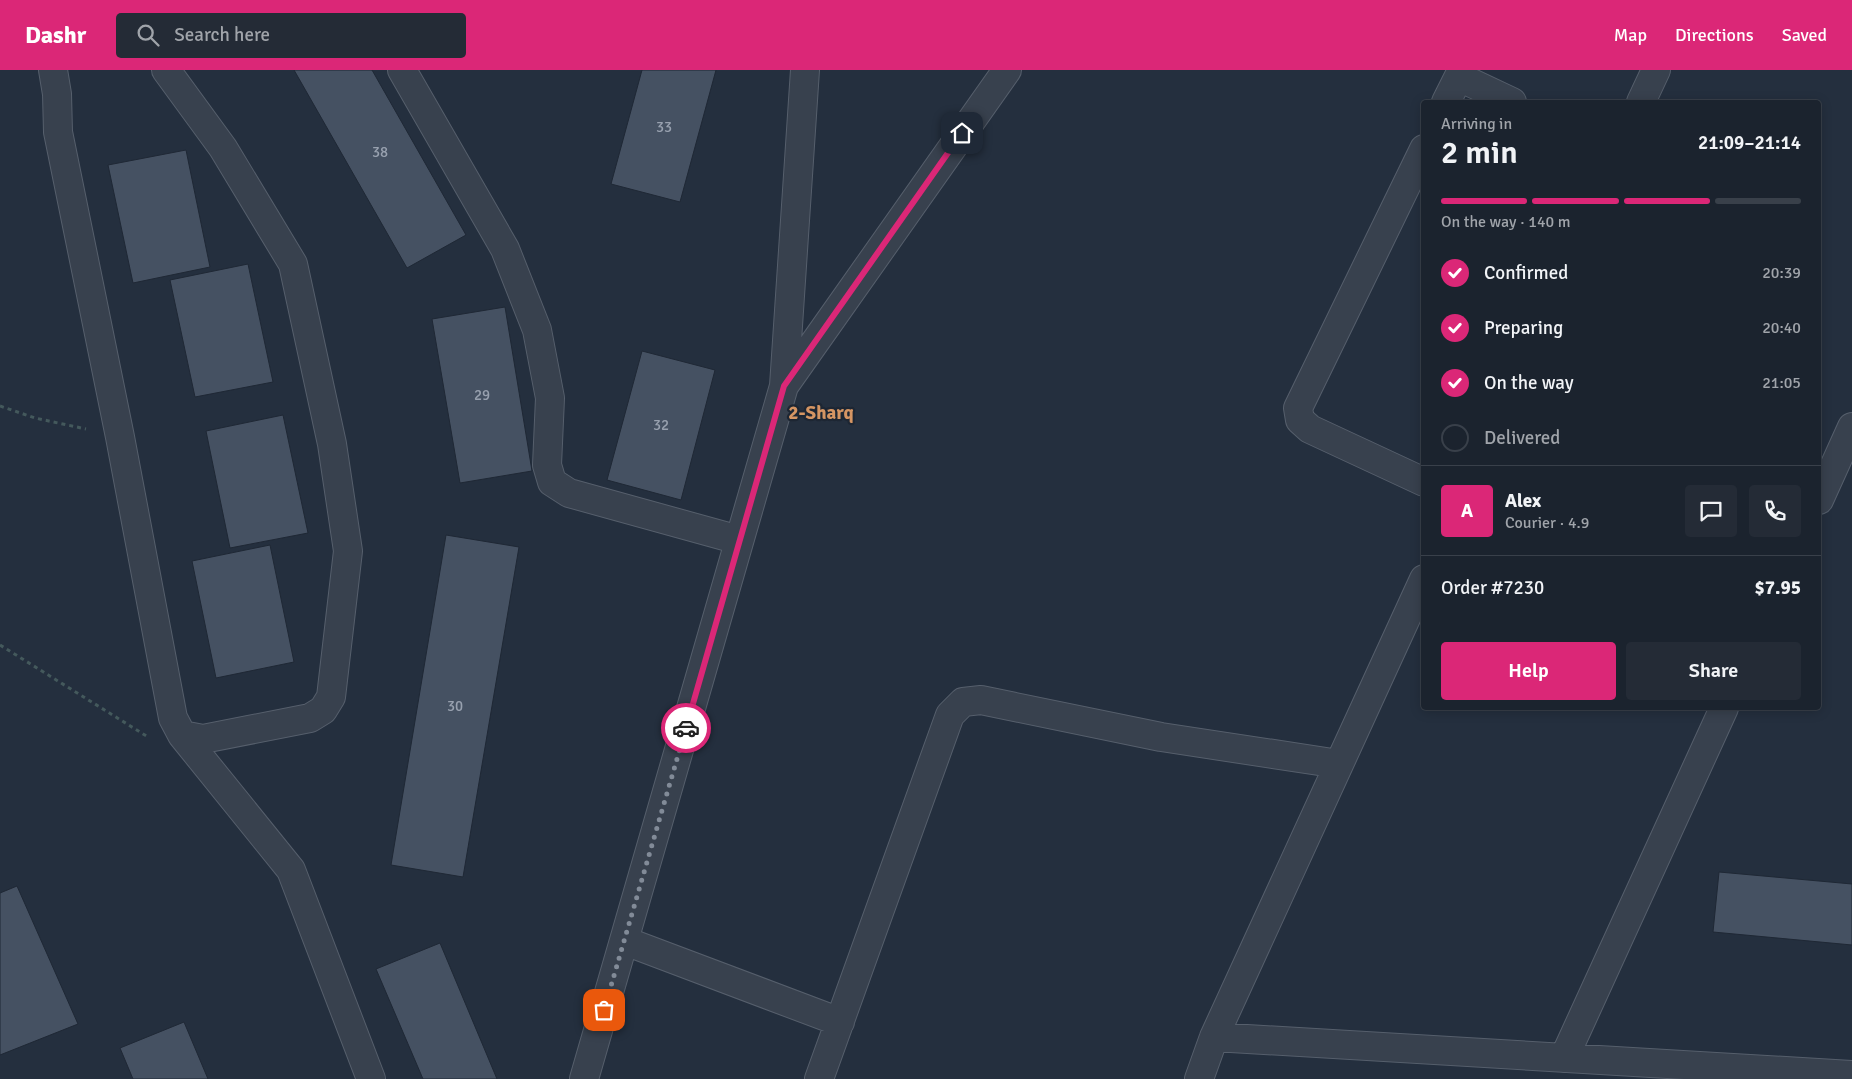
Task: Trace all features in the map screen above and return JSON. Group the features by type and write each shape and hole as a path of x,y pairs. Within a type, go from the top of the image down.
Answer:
{"street":[{"path":"53,70 57,94 58,132 173,718 182,735 291,870 371,1079"},
{"path":"166,70 222,148 293,264 332,444 348,550 331,697 323,710 310,718 202,740 182,735"},
{"path":"402,70 504,249 537,330 550,398 547,465 552,482 569,493 740,540"},
{"path":"584,1079 784,386 805,70"},
{"path":"784,386 1007,70"},
{"path":"1642,100 1656,70"},
{"path":"1447,100 1460,73 1508,100"},
{"path":"1421,155 1298,408 1300,420 1310,428 1421,481"},
{"path":"1821,496 1852,427"},
{"path":"1199,1079 1214,1037 1421,586"},
{"path":"819,1079 950,715 963,702 981,700 1161,737 1339,764"},
{"path":"1564,1058 1723,710"},
{"path":"625,941 840,1022"},
{"path":"1214,1037 1852,1075"}],"path":[{"path":"0,406 44,420 92,430 118,430"},
{"path":"0,644 158,744 182,735"}],"building":[{"path":"294,70 372,70 466,235 407,268"},
{"path":"642,70 716,70 680,202 611,184"},
{"path":"186,150 210,267 133,283 108,165"},
{"path":"248,264 273,382 195,397 170,280"},
{"path":"505,307 532,471 460,483 432,319"},
{"path":"642,351 715,370 681,500 607,480"},
{"path":"283,415 308,533 230,548 206,431"},
{"path":"446,535 519,547 463,877 391,865"},
{"path":"270,545 294,662 216,678 192,561"},
{"path":"1719,872 1852,884 1852,945 1713,932"},
{"path":"17,886 78,1024 0,1055 0,893"},
{"path":"440,943 497,1079 423,1079 376,969"},
{"path":"184,1022 208,1079 133,1079 120,1048"}],"way so far":[{"path":"604,1010 686,728"}],"district":[{"name":"2-Sharq","path":"821,412"}],"route":[{"path":"686,728 784,386 962,133"}]}
